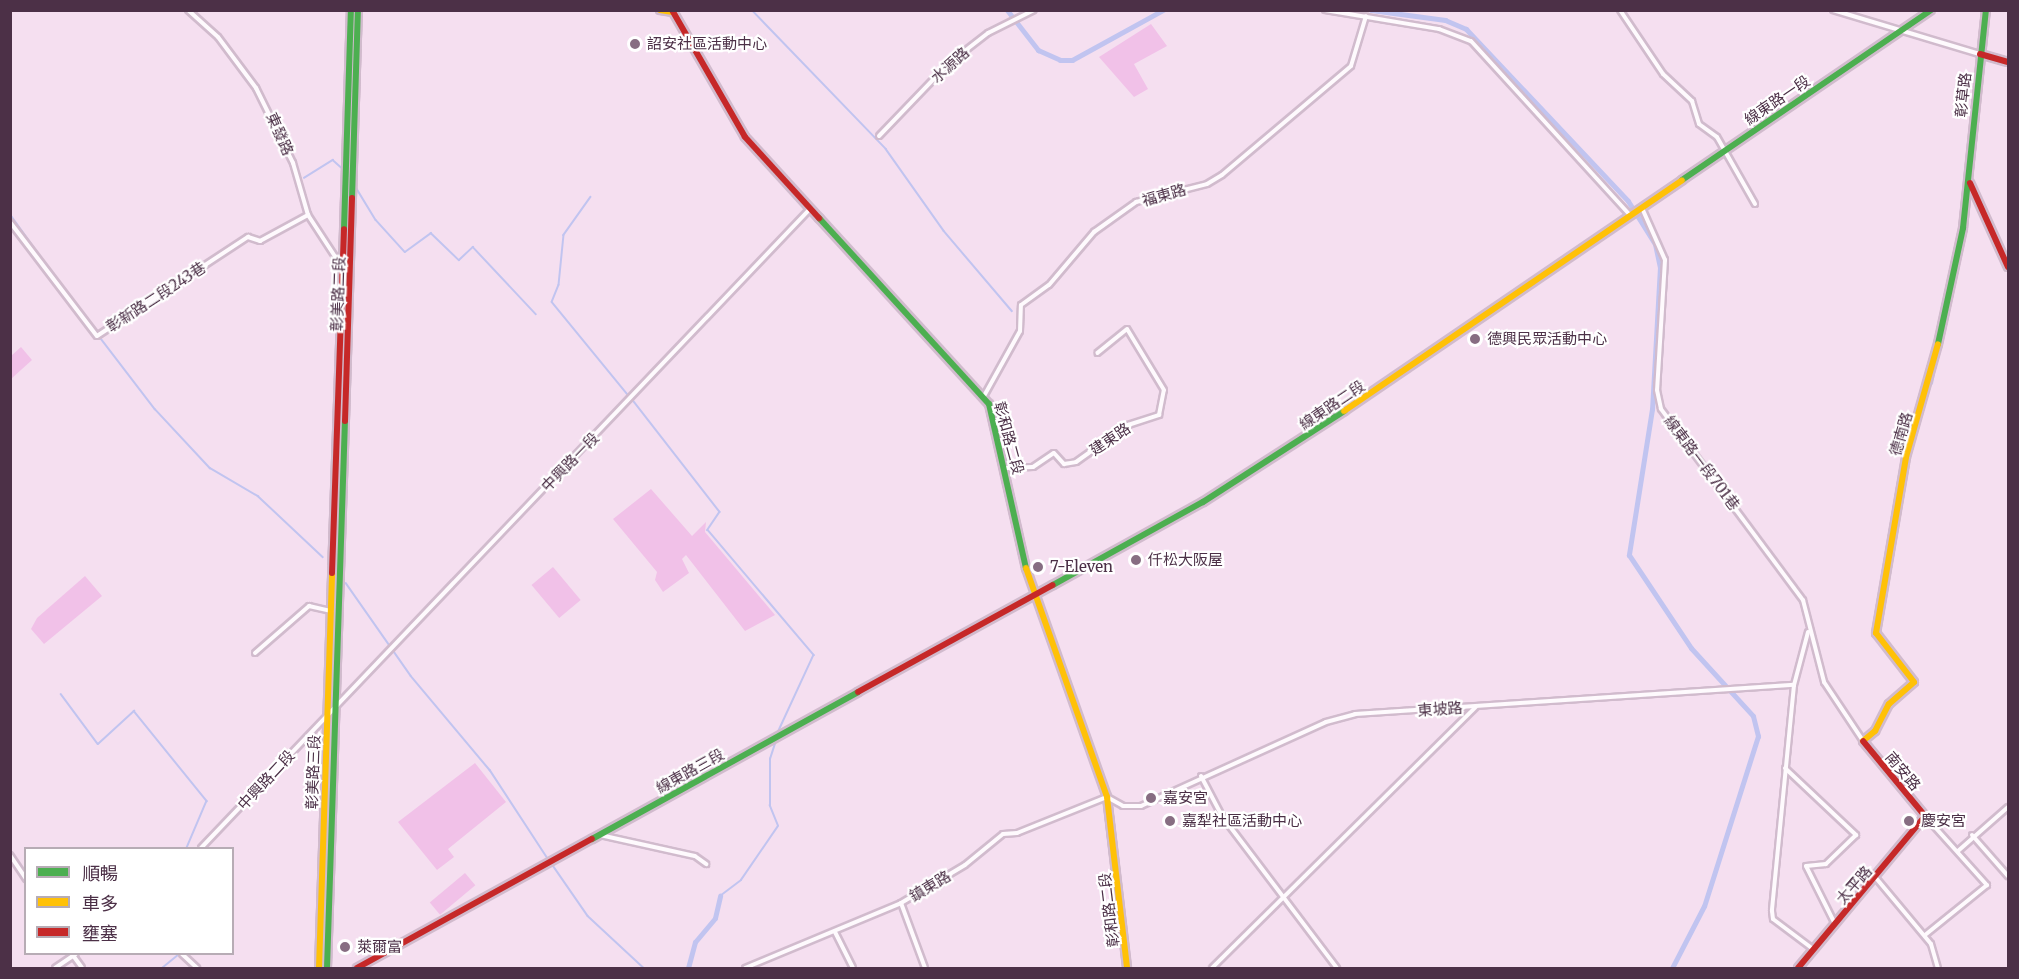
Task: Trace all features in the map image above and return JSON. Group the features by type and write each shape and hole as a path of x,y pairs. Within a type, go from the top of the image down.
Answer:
{"main road":[{"name":"彰美路二段","path":"332,577 351,10"},
{"name":"彰美路二段","path":"339,579 358,10"},
{"path":"660,10 672,11"},
{"name":"線東路一段","path":"1640,209 1931,10"},
{"name":"彰草路","path":"1970,183 1980,54 1986,10"},
{"name":"彰和路二段","path":"672,11 745,137 808,211 984,396 1007,468 1014,525 1034,594 1107,797 1127,969"},
{"path":"1980,54 2008,62"},
{"path":"1970,183 2008,267"},
{"name":"德南路","path":"1863,741 1875,731 1889,704 1914,682 1876,633 1906,457 1929,385 1970,183"},
{"name":"線東路二段","path":"1034,594 1263,465 1640,209"},
{"path":"337,418 345,419"},
{"name":"彰美路三段","path":"327,969 332,577"},
{"name":"彰美路三段","path":"319,969 339,579"},
{"name":"線東路三段","path":"357,969 1034,594"},
{"name":"南安路","path":"1863,741 1925,816"},
{"name":"太平路","path":"1802,967 1813,949 1876,878 1925,816"}],"street":[{"name":"東發路","path":"188,10 218,37 268,106 296,171 308,215 343,264"},
{"name":"水源路","path":"879,136 948,64 988,33 1034,10"},
{"path":"1325,10 1439,29 1471,41 1631,216"},
{"path":"1620,10 1663,74 1692,101 1699,124 1713,133 1755,204"},
{"path":"1833,10 1980,54"},
{"name":"福東路","path":"984,396 1020,331 1021,305 1049,285 1094,232 1143,199 1207,184 1222,175 1241,154 1266,139 1351,66 1366,16"},
{"name":"線東路一段701巷","path":"1640,209 1665,260 1657,390 1661,409 1803,600 1809,631 1824,682 1863,741"},
{"name":"中興路一段","path":"331,712 808,211"},
{"name":"彰新路二段243巷","path":"10,222 97,336 248,237 260,242 308,215"},
{"path":"343,264 351,265"},
{"name":"建東路","path":"1007,468 1033,466 1054,453 1064,464 1076,462 1128,425 1159,415 1164,390 1127,329 1097,353"},
{"path":"255,653 309,606 331,611"},
{"path":"1809,631 1794,685 1773,919 1813,949"},
{"name":"東坡路","path":"1107,797 1123,806 1141,806 1201,776 1326,722 1355,714 1794,685"},
{"path":"1212,969 1476,706"},
{"name":"中興路二段","path":"203,847 331,712"},
{"path":"1785,768 1856,835 1826,864 1806,866 1835,924"},
{"path":"1201,776 1222,816 1337,969"},
{"name":"鎮東路","path":"745,969 901,903 965,865 1003,834 1017,833 1107,797"},
{"path":"1958,851 1972,835 2008,807"},
{"path":"1925,816 1987,885 1925,935"},
{"path":"600,835 695,856 706,864"},
{"path":"1972,835 2008,876"},
{"path":"10,855 24,876"},
{"path":"1876,878 1925,935 1938,969"},
{"path":"901,903 925,969"},
{"path":"835,932 853,969"},
{"path":"55,969 73,955"},
{"path":"75,955 82,969"},
{"path":"183,955 197,969"}],"shaded area":[{"path":"1151,24 1167,46 1134,64 1148,89 1134,97 1099,57"},
{"path":"21,347 32,360 11,379 11,356"},
{"path":"651,489 692,536 706,522 705,532 775,615 745,631 686,555 682,559 689,573 663,592 655,580 657,572 613,519"},
{"path":"553,567 581,600 559,618 532,585"},
{"path":"85,576 102,596 44,644 31,629 37,618"},
{"path":"475,763 506,802 448,849 454,857 437,870 398,822"},
{"path":"465,873 475,885 440,915 430,903"}],"waterway":[{"path":"752,10 886,149 944,231 1012,311"},
{"path":"1007,10 1038,50 1060,60 1072,60 1163,10"},
{"path":"1371,10 1445,20 1466,29 1628,201 1655,244 1660,267 1652,409 1629,555 1691,648 1753,716 1758,736 1704,906 1672,968"},
{"path":"304,178 333,160 344,170"},
{"path":"354,184 376,220 405,252 431,233 459,260 473,247 536,314"},
{"path":"591,197 564,235 559,285 552,302 629,396"},
{"path":"10,214 71,299"},
{"path":"99,336 155,409 210,468 258,496 323,557"},
{"path":"1932,384 1936,363"},
{"path":"632,399 720,512 708,530 814,655 777,735"},
{"path":"346,583 411,676 490,770 549,860"},
{"path":"1883,612 1886,588"},
{"path":"61,694 98,744 134,711 207,801 187,847"},
{"path":"720,896 741,880 778,826 770,806 770,759 776,740"},
{"path":"10,850 24,872"},
{"path":"552,864 588,916 644,968"},
{"path":"688,968 695,942 715,918 720,896"},
{"path":"162,968 178,955"}],"traffic: fast":[{"path":"344,229 351,10"},
{"path":"352,198 358,10"},
{"path":"1682,180 1931,10"},
{"path":"1938,344 1963,228 1986,10"},
{"path":"819,218 989,404 1026,568"},
{"path":"1053,585 1203,502 1344,411"},
{"path":"327,968 345,421"},
{"path":"592,839 858,692"}],"traffic: slow":[{"path":"660,10 673,12"},
{"path":"1344,411 1682,180"},
{"path":"1863,741 1875,731 1889,704 1914,682 1876,633 1906,457 1938,344"},
{"path":"1026,568 1107,797 1127,968"},
{"path":"319,968 332,573"}],"traffic: jam":[{"path":"672,10 745,137 819,218"},
{"path":"1980,54 2008,62"},
{"path":"1970,183 2008,267"},
{"path":"345,421 352,198"},
{"path":"332,573 344,229"},
{"path":"858,692 1053,585"},
{"path":"1798,968 1925,816 1863,741"},
{"path":"357,968 592,839"}],"place":[{"name":"詔安社區活動中心","path":"635,44"},
{"name":"德興民眾活動中心","path":"1475,339"},
{"name":"仟松大阪屋","path":"1136,560"},
{"name":"7-Eleven","path":"1038,567"},
{"name":"嘉安宮","path":"1151,798"},
{"name":"嘉犁社區活動中心","path":"1170,821"},
{"name":"慶安宮","path":"1909,821"},
{"name":"萊爾富","path":"345,947"}]}
